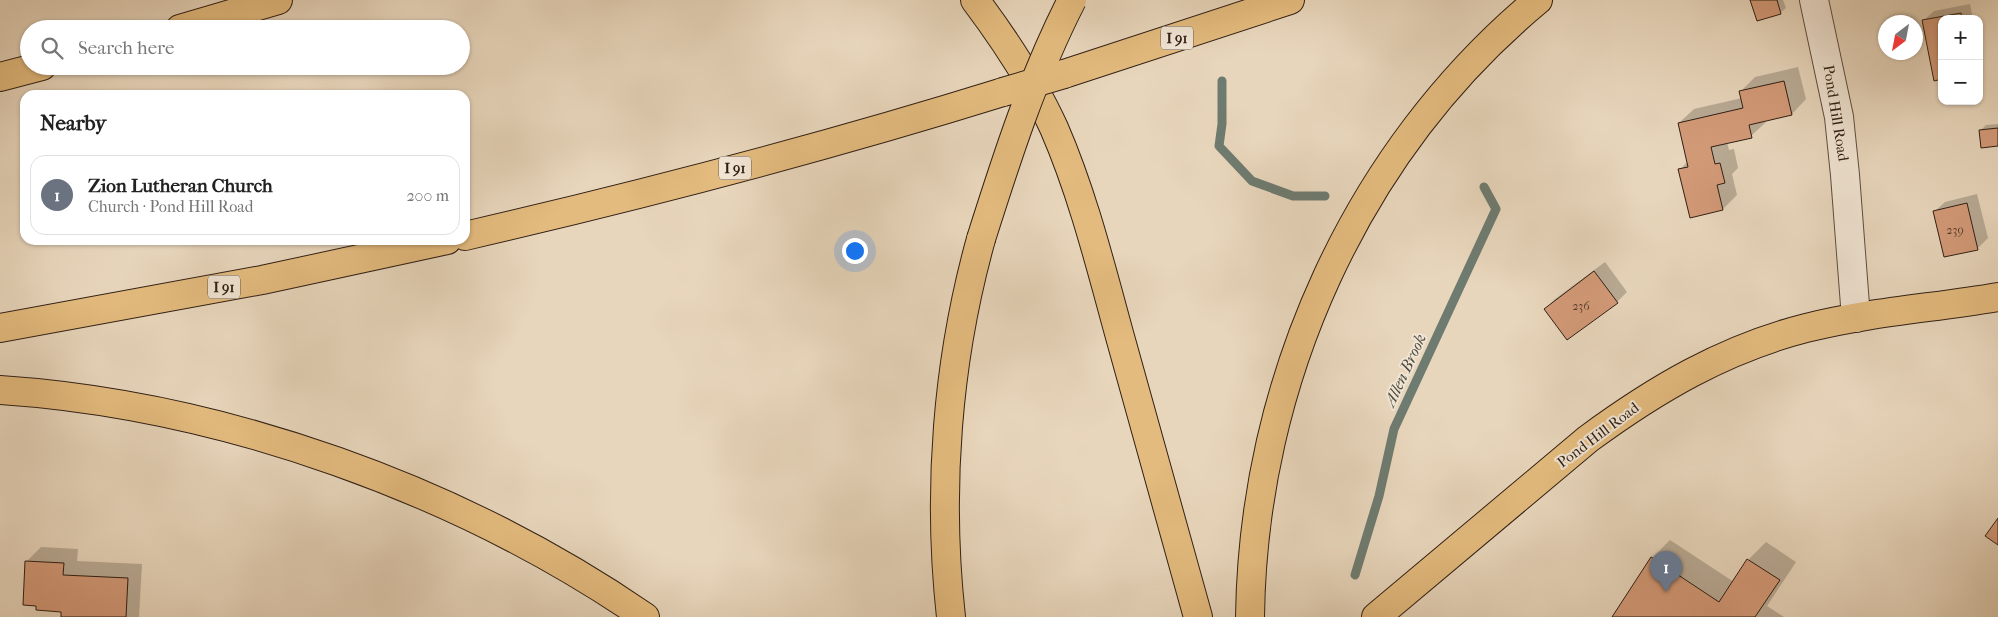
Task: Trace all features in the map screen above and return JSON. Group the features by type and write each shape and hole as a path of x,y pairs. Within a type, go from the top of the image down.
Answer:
{"main road":[{"path":"210,20 278,0"},
{"path":"974,0 992,23 1027,78 1054,128 1066,158 1092,236 1198,617"},
{"path":"951,617 946,556 945,502 951,387 966,293 981,239 1018,124 1040,69 1072,0"},
{"name":"I 91","path":"470,235 642,193 798,152 1064,74 1290,0"},
{"path":"1250,617 1252,563 1256,528 1271,444 1296,350 1330,268 1377,184 1414,130 1469,64 1499,34 1538,0"},
{"path":"0,77 20,72"},
{"name":"I 91","path":"0,328 262,280 424,245"},
{"name":"Pond Hill Road","path":"1376,617 1588,439 1652,394 1681,377 1743,348 1805,328 1856,318 1998,297"},
{"path":"0,390 68,396 158,411 250,434 334,461 411,491 493,528 562,565 645,617"}],"street":[{"name":"Pond Hill Road","path":"1814,0 1839,117 1856,318"}],"building":[{"path":"1750,0 1777,0 1781,14 1757,21"},
{"path":"1938,17 1938,80 1934,81 1923,25 1923,20"},
{"path":"1784,81 1792,115 1749,125 1752,138 1711,147 1715,164 1720,163 1725,183 1717,185 1723,210 1690,218 1678,169 1688,167 1678,123 1743,108 1739,91"},
{"path":"1998,128 1998,146 1981,148 1979,130"},
{"path":"1967,203 1978,250 1944,257 1933,211"},
{"path":"1594,271 1618,303 1567,340 1544,309"},
{"path":"1998,518 1998,545 1985,536"},
{"path":"1651,557 1719,602 1747,559 1780,580 1755,617 1612,617"},
{"path":"25,561 64,563 63,575 128,578 126,617 61,617 61,612 36,610 36,606 23,605"}],"waterway":[{"name":"Allen Brook","path":"1222,81 1222,124 1219,146 1252,181 1293,196 1325,196"},
{"name":"Allen Brook","path":"1355,575 1379,496 1394,429 1496,209 1484,187"}],"place":[{"name":"Zion Lutheran Church","path":"1666,592"}]}
